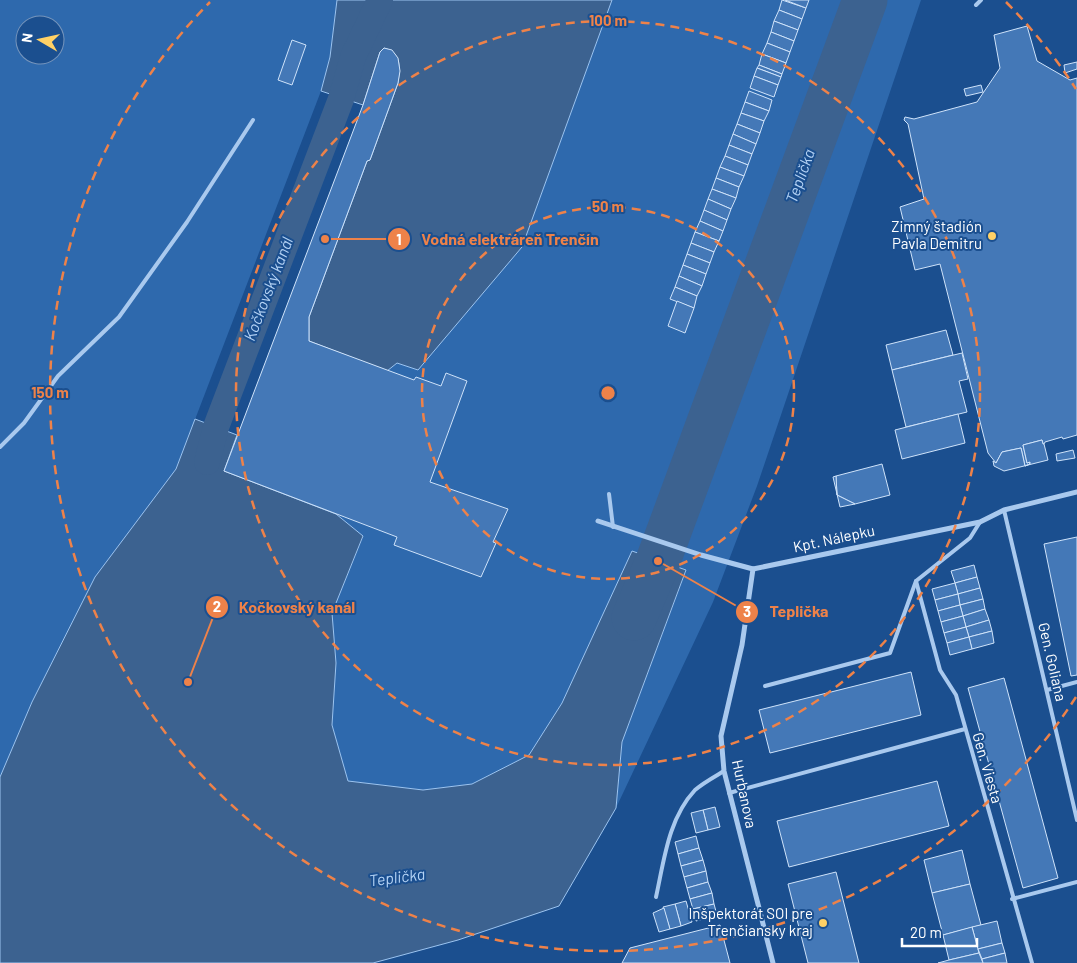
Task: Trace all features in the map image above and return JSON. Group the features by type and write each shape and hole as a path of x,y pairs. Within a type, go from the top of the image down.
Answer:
{"street":[{"name":"Kpt. Nálepku","path":"598,521 701,555 754,569 980,522 1004,510 1077,492"},
{"name":"Hurbanova","path":"754,569 742,645 721,736 724,771 729,793 773,963"}],"lane":[{"path":"976,5 981,0"},
{"path":"0,447 24,423 58,376 119,317 187,222 253,120"},
{"path":"608,494 613,527"},
{"name":"Gen. Goliana","path":"1004,510 1077,820"},
{"path":"765,686 890,653 916,581 970,538 980,522"},
{"name":"Gen. Viesta","path":"916,581 940,670 956,695 1012,899 1032,963"},
{"path":"1047,690 1077,682"},
{"path":"729,793 965,728"},
{"path":"656,897 670,834 687,800 696,789 724,771"},
{"path":"1012,899 1077,882"}],"shaded area":[{"path":"0,0 337,0 330,57 321,91 176,469 95,577 32,702 0,777"},
{"path":"612,0 921,0 757,486 713,602 616,808 622,742 686,571 562,703 529,755 472,784 423,790 347,781 332,725 336,663 332,613 363,537 336,514 397,537 493,542 508,509 430,482 467,381 447,373 441,386 416,377 414,380 387,371 522,247"}],"water":[{"path":"337,0 612,0 522,247 418,370 397,363 387,371 309,341 309,317 367,161 370,160 398,83 399,72 397,57 390,50 384,48 380,52 363,105 321,91 330,57"},
{"path":"195,419 237,435 224,471 336,514 363,536 332,613 336,663 332,725 348,781 423,790 472,784 529,755 562,703 632,551 686,570 622,742 616,808 559,906 458,940 373,963 0,963 0,777 32,702 95,577 176,469"}],"building":[{"path":"782,0 806,8 802,19 779,10"},
{"path":"785,0 809,0 806,8"},
{"path":"779,10 802,19 798,30 774,21"},
{"path":"774,21 798,30 794,41 771,32"},
{"name":"Zimný štadión Pavla Demitru","path":"1027,26 1037,61 1070,80 1077,78 1077,435 1063,439 1062,437 1045,442 1044,444 1042,440 1023,445 1027,463 1030,462 1030,464 1025,466 1021,448 1002,452 996,463 988,453 940,264 915,270 900,207 924,199 908,124 904,120 905,117 914,119 977,102 1000,68 994,35"},
{"path":"771,32 794,41 790,52 767,43"},
{"path":"292,40 306,45 292,85 278,80"},
{"path":"767,43 790,52 786,63 762,54"},
{"path":"384,48 392,50 398,58 400,71 398,83 309,317 309,341 414,380 416,377 441,386 446,373 467,381 430,482 508,509 493,542 496,543 481,577 394,545 397,537 224,471 363,105 380,52"},
{"path":"762,54 786,63 782,74 759,65"},
{"path":"1077,62 1077,69 1065,73 1064,65"},
{"path":"759,65 782,74 781,77 757,68"},
{"path":"757,68 781,77 778,85 754,76"},
{"path":"754,76 778,85 774,97 750,88"},
{"path":"981,85 983,92 966,96 964,89"},
{"path":"749,91 772,100 769,111 745,102"},
{"path":"745,102 769,111 764,121 741,113"},
{"path":"741,113 764,121 760,133 737,124"},
{"path":"737,124 760,133 756,144 733,134"},
{"path":"733,134 756,144 752,154 729,145"},
{"path":"729,145 752,154 748,165 725,156"},
{"path":"725,156 748,165 744,176 720,167"},
{"path":"720,167 744,176 739,187 716,178"},
{"path":"716,178 739,187 736,198 712,189"},
{"path":"712,189 736,198 731,209 708,199"},
{"path":"708,199 731,209 727,220 704,210"},
{"path":"704,210 727,220 723,231 700,221"},
{"path":"700,221 723,231 719,241 695,232"},
{"path":"695,232 719,241 714,252 691,243"},
{"path":"691,243 714,252 710,263 687,254"},
{"path":"687,254 710,263 706,274 683,265"},
{"path":"683,265 706,274 702,286 679,276"},
{"path":"679,276 702,286 697,296 675,287"},
{"path":"675,287 697,296 694,308 670,299"},
{"path":"677,301 694,308 685,333 668,326"},
{"path":"946,330 953,355 892,370 886,345"},
{"path":"962,353 968,379 959,381 967,412 906,427 892,370"},
{"path":"958,414 965,443 902,459 895,430"},
{"path":"1042,440 1048,460 1027,465 1030,462 1027,463 1023,445"},
{"path":"1021,448 1025,466 1004,471 994,466 993,461 996,463 1002,452"},
{"path":"1073,450 1075,458 1057,461 1056,454"},
{"path":"882,464 890,495 855,504 837,495 836,476"},
{"path":"836,476 837,494 833,477"},
{"path":"837,495 855,504 840,507"},
{"path":"1077,537 1077,675 1071,676 1044,544"},
{"path":"974,565 977,577 955,583 951,571"},
{"path":"977,577 980,588 958,594 955,583"},
{"path":"955,583 958,594 935,600 932,589"},
{"path":"980,588 983,599 960,605 958,594"},
{"path":"958,594 960,605 938,611 935,600"},
{"path":"983,599 985,609 963,616 960,605"},
{"path":"960,605 963,616 941,622 938,611"},
{"path":"985,609 989,620 966,627 963,616"},
{"path":"963,616 966,627 944,633 941,622"},
{"path":"989,620 992,631 969,637 966,627"},
{"path":"966,627 969,637 947,643 944,633"},
{"path":"992,631 994,643 972,649 969,637"},
{"path":"969,637 972,649 950,655 947,643"},
{"path":"911,672 921,715 770,753 759,710"},
{"path":"1004,678 1058,878 1023,888 968,688"},
{"path":"937,781 949,826 789,867 777,821"},
{"path":"715,807 720,827 708,830 703,810"},
{"path":"703,810 708,830 696,833 691,813"},
{"path":"696,836 699,848 678,854 675,842"},
{"path":"699,848 703,860 681,866 678,854"},
{"path":"962,850 970,884 932,893 924,860"},
{"path":"703,860 706,871 684,877 681,866"},
{"path":"706,871 708,882 687,888 684,877"},
{"name":"Inšpektorát SOI pre Trenčiansky kraj","path":"836,872 859,963 808,963 788,884"},
{"path":"708,882 712,893 690,899 687,888"},
{"path":"970,884 981,925 943,935 932,893"},
{"path":"712,893 714,904 693,909 690,899"},
{"path":"686,901 692,922 681,926 675,904"},
{"path":"675,904 681,926 670,929 663,907"},
{"path":"714,904 717,915 696,921 693,909"},
{"path":"664,908 670,929 659,932 653,913"},
{"path":"997,921 1002,943 978,949 972,927"},
{"path":"720,925 730,963 622,963 630,948"},
{"path":"972,927 979,953 949,960 943,935"},
{"path":"1002,943 1005,953 982,959 978,949"},
{"path":"979,953 983,963 938,963 949,960"},
{"path":"1005,953 1007,963 983,963 982,959"}],"waterway":[{"name":"Kočkovský kanál","path":"207,462 216,427 341,99 353,57 380,0"},
{"name":"Teplička","path":"634,618 658,561 865,0"}],"place":[{"name":"Zimný štadión Pavla Demitru","path":"992,236"},
{"name":"Vodná elektráreň Trenčín","path":"325,239"},
{"name":"Teplička","path":"658,561"},
{"name":"Kočkovský kanál","path":"188,682"},
{"name":"Inšpektorát SOI pre Trenčiansky kraj","path":"823,923"}]}
